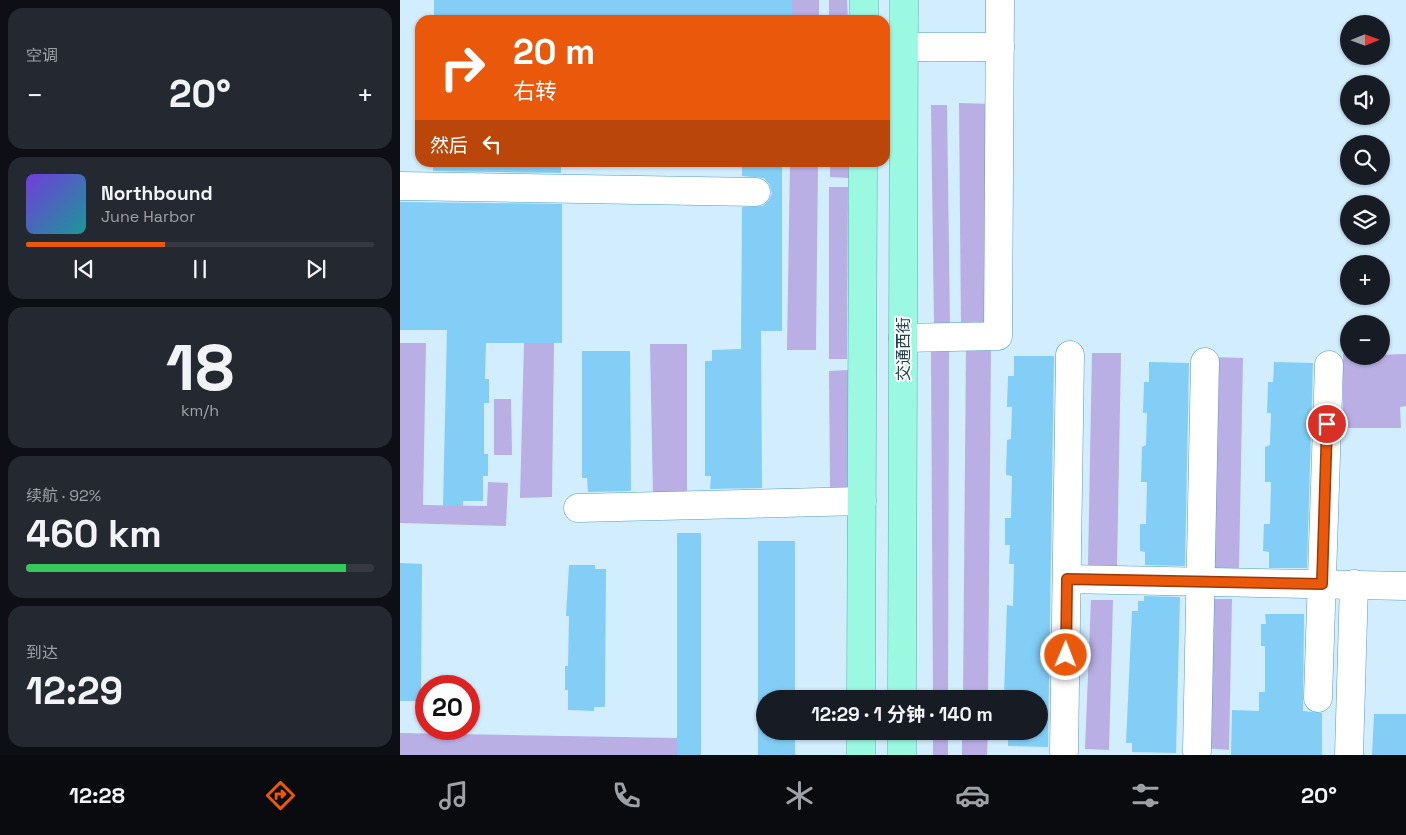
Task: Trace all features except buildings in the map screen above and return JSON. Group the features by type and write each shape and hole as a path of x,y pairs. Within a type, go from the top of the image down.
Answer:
{"main road":[{"path":"864,0 864,15"},
{"name":"交通西街","path":"902,690 904,0"},
{"path":"861,690 864,167"},
{"path":"861,740 861,755"},
{"path":"902,740 902,755"}],"lane":[{"path":"903,338 998,336 1000,0"},
{"path":"904,47 1000,46"},
{"path":"400,186 756,192"},
{"path":"1064,751 1070,355"},
{"path":"1197,751 1205,362"},
{"path":"1318,698 1329,365"},
{"path":"578,508 862,501"},
{"path":"1067,579 1406,586"},
{"path":"1349,755 1354,584"}],"shaded area":[{"path":"792,0 819,0 819,15 792,15"},
{"path":"829,0 847,0 848,15 829,15"},
{"path":"959,103 994,104 994,327 961,327"},
{"path":"931,105 947,105 950,325 934,325"},
{"path":"790,167 818,167 816,350 787,350"},
{"path":"830,167 848,167 849,178 830,177"},
{"path":"829,187 848,187 847,359 829,359"},
{"path":"400,343 426,343 423,505 487,506 488,482 508,483 506,526 400,523"},
{"path":"524,343 554,343 552,497 520,498"},
{"path":"650,344 687,344 687,495 653,495"},
{"path":"966,345 991,345 988,690 963,690"},
{"path":"949,348 948,690 933,690 931,349"},
{"path":"1092,353 1121,353 1117,566 1088,565"},
{"path":"1406,354 1406,406 1400,407 1401,428 1343,428 1343,365 1390,365 1390,355"},
{"path":"1214,357 1243,358 1239,570 1210,569"},
{"path":"848,370 849,489 830,488 829,371"},
{"path":"494,399 511,399 512,455 494,455"},
{"path":"1210,599 1232,599 1229,750 1204,748"},
{"path":"1091,600 1113,600 1109,750 1085,749"},
{"path":"400,733 415,733 415,740 480,740 480,734 677,738 677,755 400,755"},
{"path":"933,740 948,740 948,755 933,755"},
{"path":"962,740 988,740 987,755 962,755"}],"route":[{"path":"1066,655 1067,579 1322,584 1327,424"}]}
